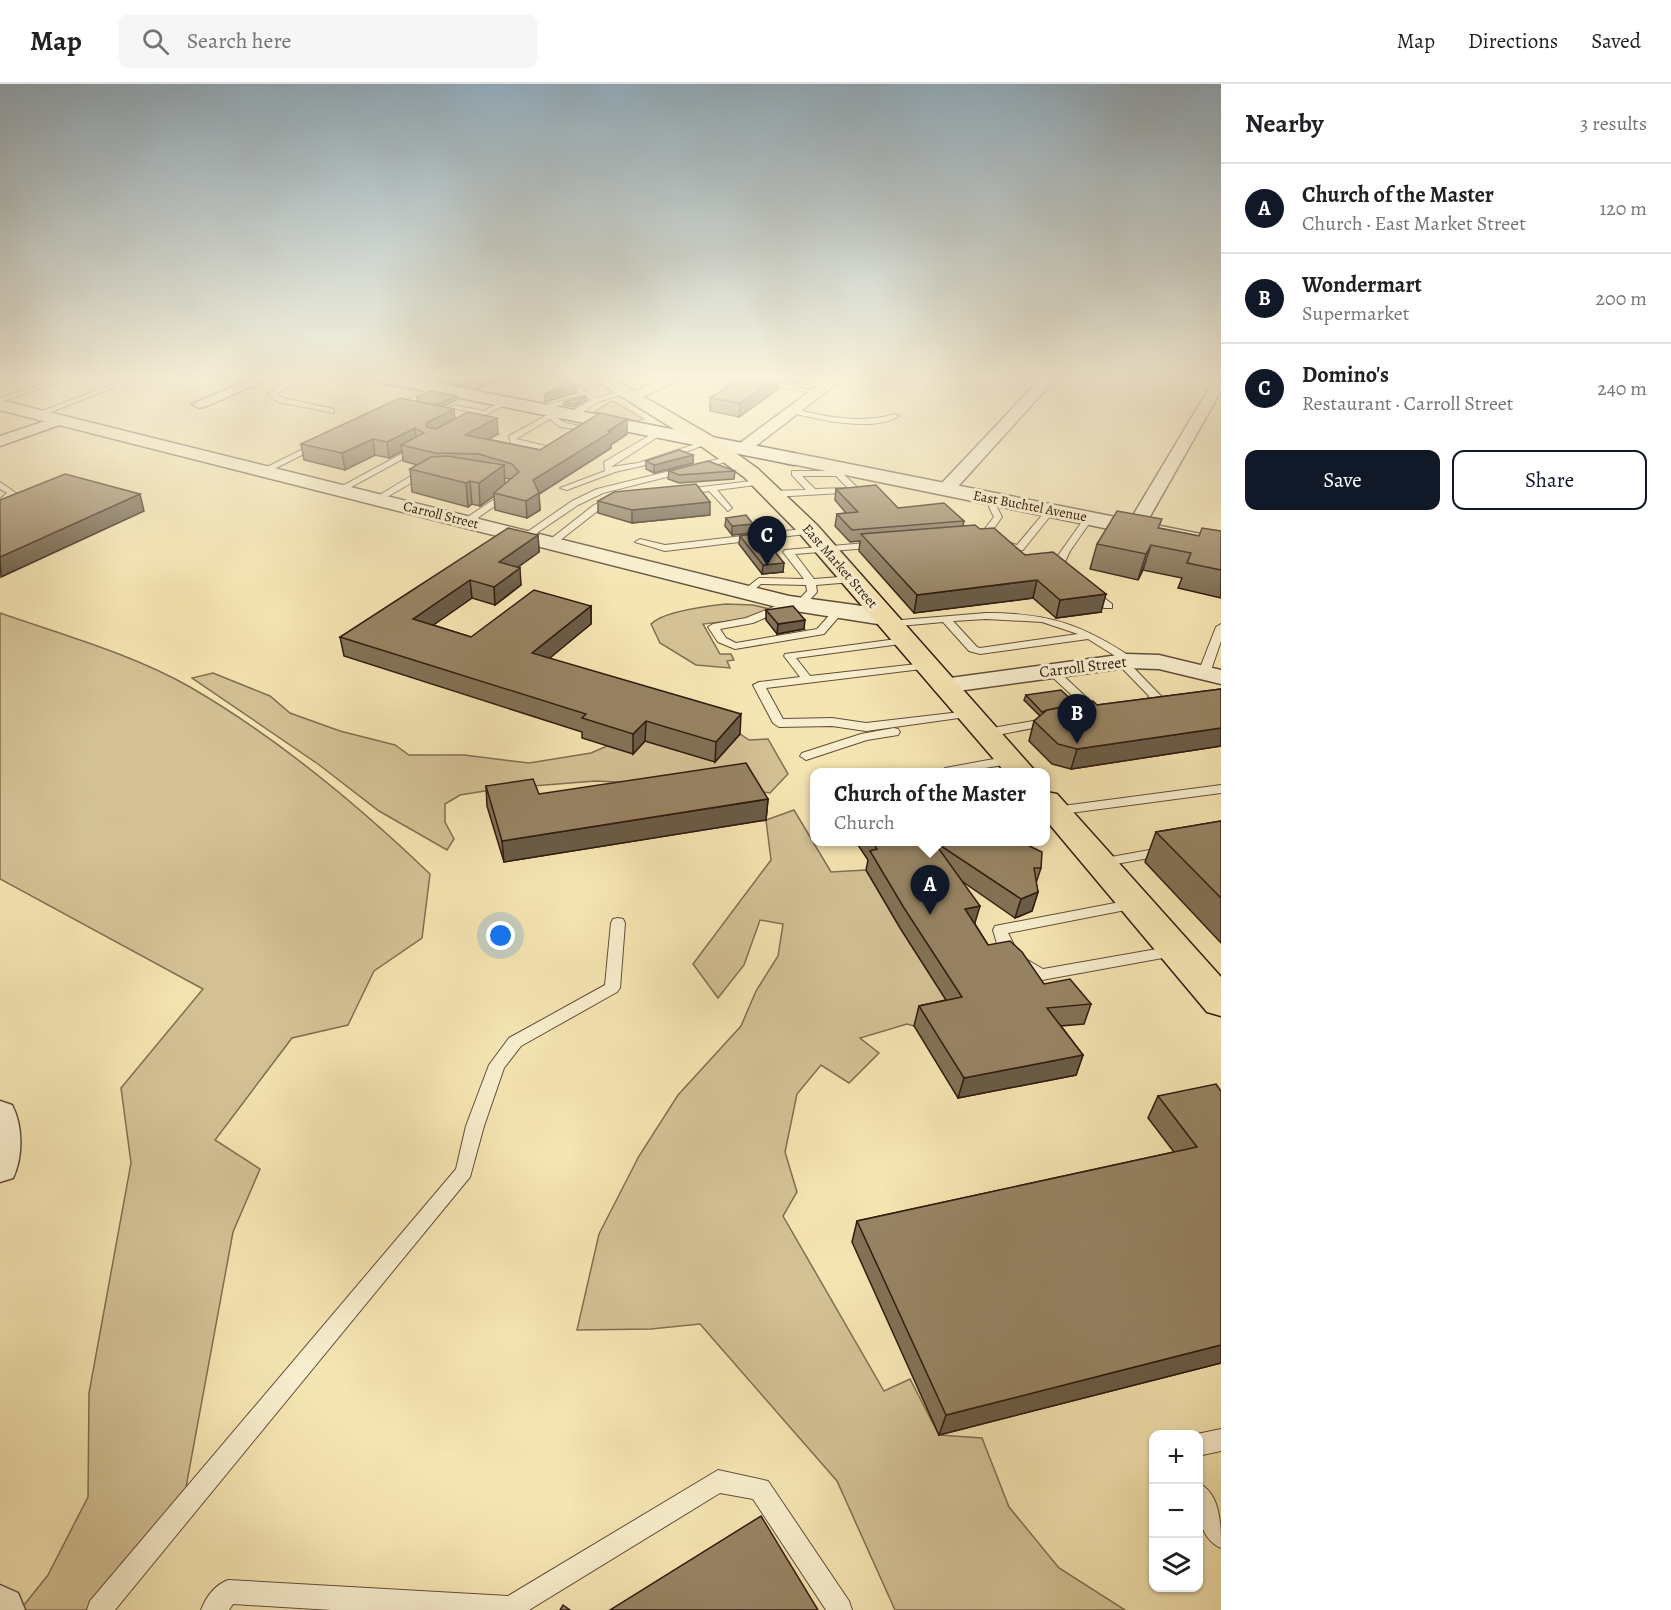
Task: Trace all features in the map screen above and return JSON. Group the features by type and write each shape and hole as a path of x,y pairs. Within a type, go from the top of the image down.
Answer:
{"main road":[{"name":"East Market Street","path":"724,448 736,453 766,488 811,531 935,676 1016,766"},
{"path":"1050,808 1178,951 1215,987"}],"street":[{"name":"Carroll Street","path":"172,448 893,627"},
{"path":"736,453 742,448"},
{"path":"946,489 984,448"},
{"path":"1135,527 1181,448"},
{"name":"East Buchtel Avenue","path":"736,453 794,459 834,470 946,489 1221,545"},
{"name":"Carroll Street","path":"935,676 1051,670 1126,661 1159,662 1212,675"},
{"path":"0,1115 2,1139 0,1167"}],"lane":[{"path":"263,471 310,448"},
{"path":"339,490 419,448"},
{"path":"612,471 607,469 607,464 634,448"},
{"path":"564,488 687,448"},
{"path":"525,537 575,503 600,491 736,453"},
{"path":"678,493 712,489 766,488 815,492 852,487 834,470 795,473 815,492"},
{"path":"377,499 417,476 440,471"},
{"path":"466,522 510,492 513,487 508,483"},
{"path":"0,485 12,493 0,503"},
{"path":"712,489 728,508"},
{"path":"551,543 605,502 623,499"},
{"path":"984,536 998,517 993,507 997,500"},
{"path":"973,537 984,536 1011,548 1020,548 1051,510"},
{"path":"1076,577 1060,563 1062,551 1080,532 1089,518"},
{"path":"640,542 664,548 811,531"},
{"path":"838,612 820,632 735,646 722,640 713,627 749,621 794,604 812,592 811,582 788,552 894,544"},
{"path":"746,592 759,581 811,582 852,579"},
{"path":"1084,584 1108,606"},
{"path":"807,679 789,656 893,627 946,619 1015,614 1044,617 1104,641 1126,661 1155,696 1150,704 1129,708"},
{"path":"946,619 973,649 980,651 1091,636"},
{"path":"1212,675 1221,627"},
{"path":"935,676 807,679 759,685 779,723 832,722 866,727 1072,718 1103,713 1051,670"},
{"path":"806,756 865,737 978,723"},
{"path":"992,768 1016,766"},
{"path":"1050,807 1221,789"},
{"path":"1100,863 1177,849"},
{"path":"1136,904 1000,930 1005,950 1023,969 1042,975 1178,951"},
{"path":"99,1610 464,1172 475,1126 497,1065 515,1042 612,988 618,923"},
{"path":"1203,1444 1221,1440"},
{"path":"213,1610 228,1592 510,1608 718,1481 760,1489 840,1610"},
{"path":"1203,1503 1221,1536"}],"shaded area":[{"path":"726,604 753,605 774,610 757,618 703,624 720,654 731,654 734,660 727,661 730,668 696,665 660,643 651,624 675,613"},
{"path":"0,613 73,637 145,665 168,675 223,707 316,773 430,874 422,938 374,971 348,1025 292,1038 215,1140 260,1169 233,1232 182,1509 99,1610 20,1610 48,1575 88,1497 89,1393 131,1163 121,1088 203,989 0,879"},
{"path":"213,673 270,696 290,713 340,731 395,745 409,755 464,755 529,763 591,753 607,746 633,754 645,741 715,762 740,734 749,740 768,739 788,774 770,793 724,787 595,781 497,789 460,795 445,804 445,822 454,839 447,850 379,811 318,764 192,678"},
{"path":"794,810 810,837 810,846 815,846 831,872 866,870 957,1017 914,1026 907,1024 860,1038 879,1053 849,1083 821,1065 797,1094 785,1152 797,1192 783,1216 884,1391 910,1379 939,1435 982,1438 1009,1507 1059,1568 1125,1610 895,1610 837,1481 700,1324 651,1329 577,1330 599,1234 639,1156 678,1095 741,1026 756,991 778,956 783,924 760,920 744,965 718,998 693,964 771,860 766,820"}],"building":[{"path":"320,448 353,448 342,453"},
{"path":"415,448 585,448 533,480 539,493 526,501 494,493 519,472 512,464 479,454 435,453"},
{"path":"679,450 693,455 654,465 646,461"},
{"path":"447,456 504,465 479,483 470,481 466,483 410,469 431,457"},
{"path":"708,461 735,471 679,475 669,471"},
{"path":"65,474 140,494 0,557 0,500"},
{"path":"696,484 710,502 632,510 598,501 614,492"},
{"path":"876,485 898,508 944,503 964,521 852,530 837,514 858,512 836,489"},
{"path":"1117,511 1162,519 1158,528 1199,536 1202,528 1221,531 1221,570 1187,563 1191,553 1151,545 1146,554 1097,544"},
{"path":"746,515 753,524 732,526 726,518"},
{"path":"975,525 980,529 994,528 1025,555 1053,552 1106,594 1060,600 1037,580 917,595 861,534"},
{"path":"508,528 538,535 499,562 520,568 494,587 470,580 413,619 471,637 534,590 591,606 532,653 741,714 716,742 646,721 633,734 582,718 586,714 340,637"},
{"path":"760,533 784,563 763,565 740,536"},
{"path":"793,606 805,620 778,624 766,610"},
{"path":"1221,689 1221,728 1077,749 1058,744 1034,721 1047,710 1093,701 1097,705"},
{"path":"1061,690 1076,704 1042,712 1026,695"},
{"path":"746,763 768,799 502,841 486,786 533,779 539,794"},
{"path":"1221,821 1221,898 1156,832"},
{"path":"875,846 937,846 980,906 965,909 988,945 1010,941 1022,952 1044,984 1070,979 1091,1004 1047,1008 1083,1055 964,1078 919,1006 962,997 870,851 877,849"},
{"path":"941,846 1029,846 1042,852 1041,868 1034,868 1038,892 1021,899"},
{"path":"1216,1084 1221,1091 1221,1345 946,1415 857,1221 1197,1147 1158,1096"},
{"path":"761,1516 818,1610 610,1610"},
{"path":"563,1605 570,1610 560,1610"}],"place":[{"name":"Domino's","path":"767,566"},
{"name":"Wondermart","path":"1077,744"},
{"name":"Church of the Master","path":"930,915"}]}
